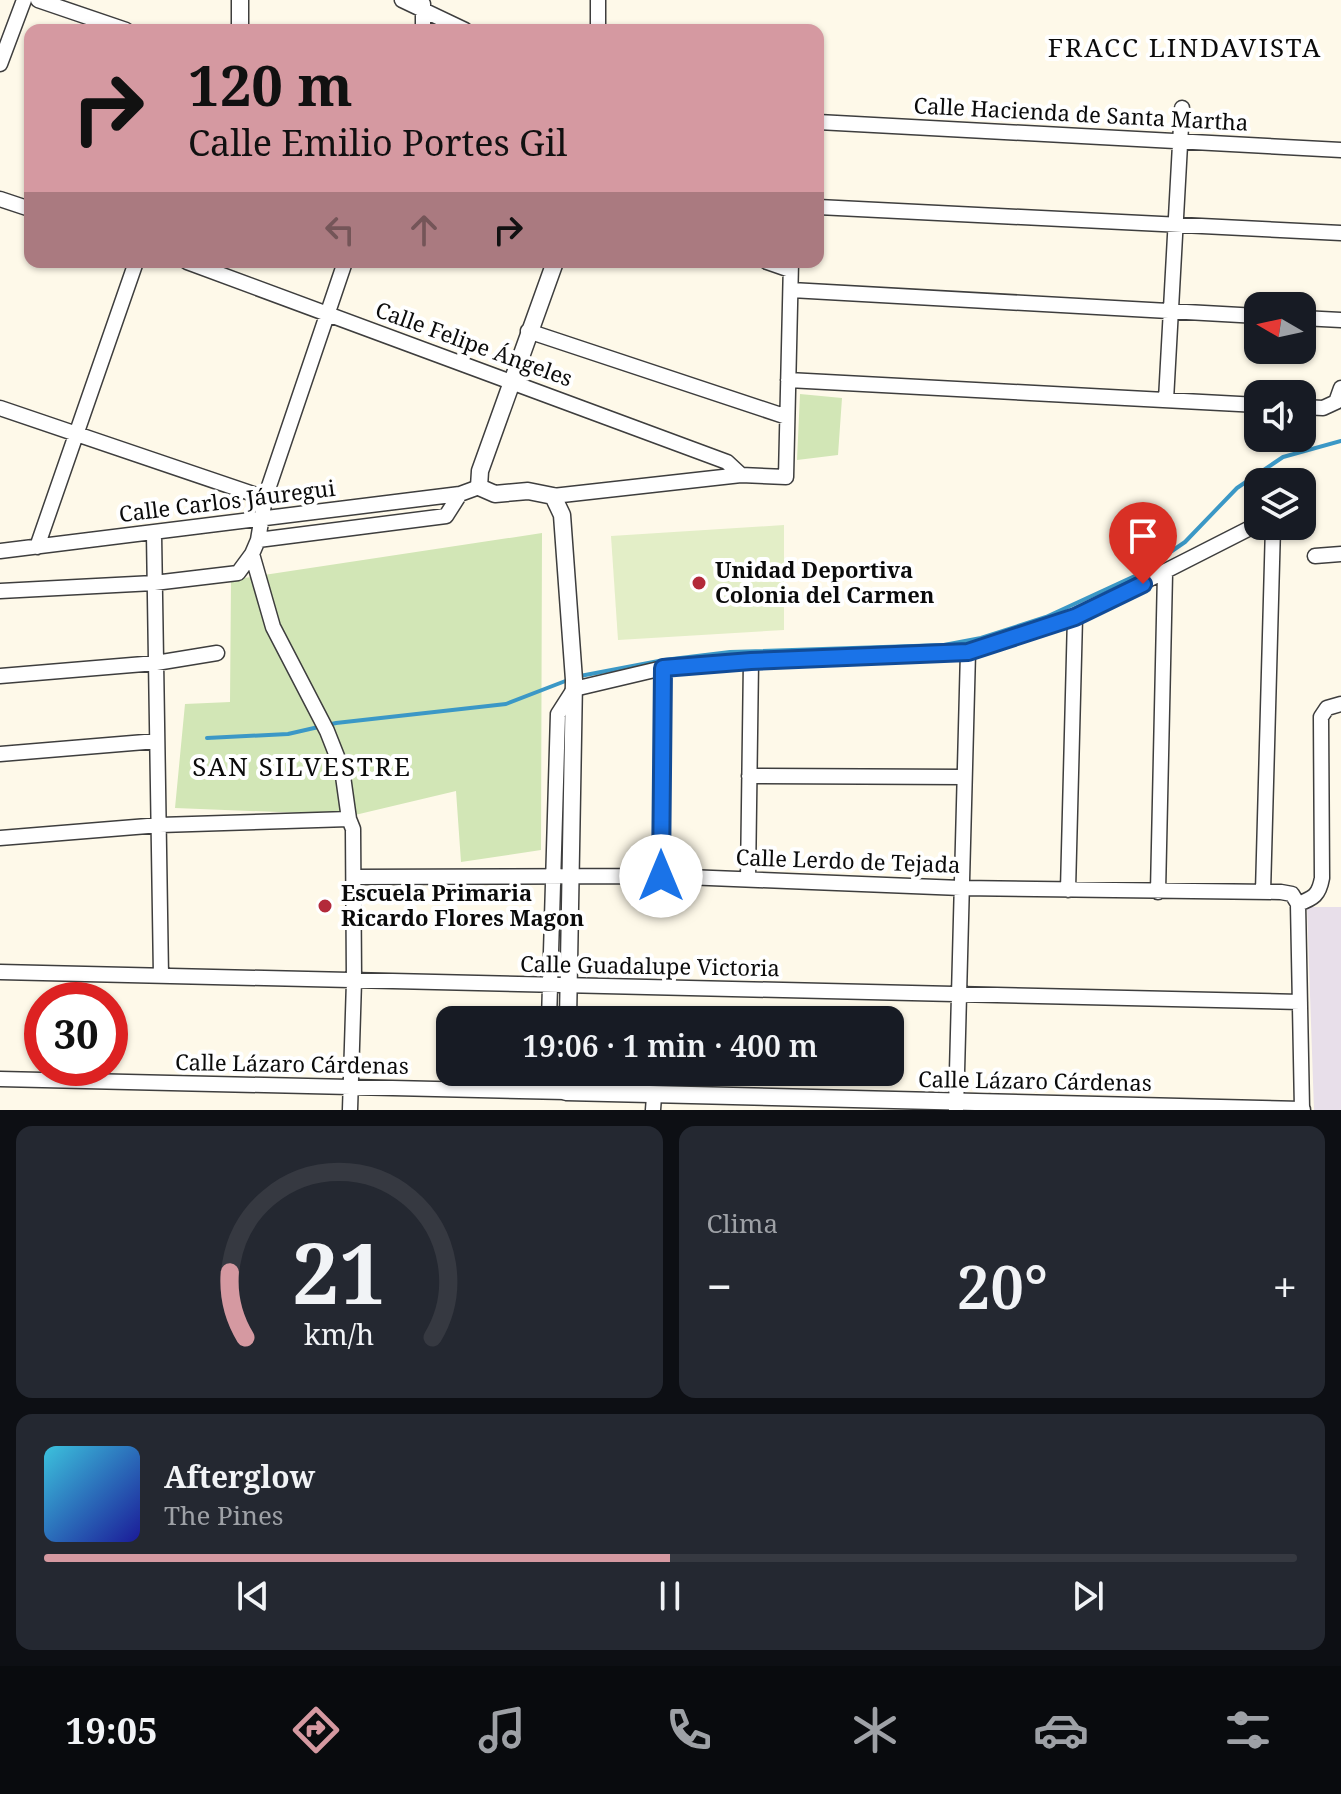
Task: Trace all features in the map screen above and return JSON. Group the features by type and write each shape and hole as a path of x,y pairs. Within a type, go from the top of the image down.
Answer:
{"street":[{"path":"0,64 24,0"},
{"path":"240,0 240,24"},
{"path":"402,0 424,5 455,24"},
{"path":"598,0 598,24"},
{"path":"45,1 109,24"},
{"path":"1166,400 1182,108"},
{"name":"Calle Hacienda de Santa Martha","path":"824,122 1341,150"},
{"path":"0,199 24,207"},
{"path":"824,207 1341,233"},
{"path":"37,547 134,268"},
{"path":"0,591 154,583 238,573 255,547 265,498 343,268"},
{"path":"479,487 480,471 553,268"},
{"path":"528,331 787,417 791,268"},
{"name":"Calle Felipe Ángeles","path":"226,269 328,314 727,462 741,475"},
{"path":"791,290 1244,315"},
{"path":"1316,319 1341,320"},
{"path":"788,380 1244,404"},
{"path":"1316,408 1323,408 1339,395"},
{"path":"0,408 265,498"},
{"name":"Calle Carlos Jáuregui","path":"0,551 460,494 479,487 495,494 528,491 553,496 741,475 786,477 787,417"},
{"name":"Calle Carlos Jáuregui","path":"255,547 446,516 460,494"},
{"path":"553,496 562,515 574,685 568,1006"},
{"path":"574,685 663,668 968,652 1075,617 1244,531"},
{"path":"154,534 161,976"},
{"path":"1263,892 1273,540"},
{"path":"255,547 273,627 325,726 342,769 353,829 354,981 350,1110"},
{"path":"1315,556 1341,554"},
{"path":"1158,892 1165,573"},
{"path":"1068,890 1075,617"},
{"path":"956,1106 968,652"},
{"path":"0,676 156,663 217,653"},
{"path":"748,879 751,661"},
{"path":"661,876 663,668"},
{"path":"549,1006 558,714 574,685"},
{"path":"1302,1110 1295,899 1315,898 1320,891 1321,717 1327,708 1341,704"},
{"path":"0,754 157,741"},
{"path":"749,776 964,777"},
{"path":"0,838 160,825 349,819"},
{"name":"Calle Lerdo de Tejada","path":"354,877 661,876 961,888 1263,892 1295,899"},
{"name":"Calle Guadalupe Victoria","path":"0,972 1300,1002"},
{"name":"Calle Lázaro Cárdenas","path":"0,1079 566,1092 653,1103 1302,1110"},
{"path":"547,1086 547,1092"},
{"path":"566,1086 566,1092"}],"shaded area":[{"path":"1307,907 1341,907 1341,1110 1314,1110"}],"green space":[{"path":"800,394 842,398 838,455 797,460"},
{"name":"Unidad Deportiva Colonia del Carmen","path":"784,525 784,630 618,640 611,536"},
{"path":"542,533 541,850 461,862 456,791 355,815 175,808 185,704 230,702 231,580"}],"waterway":[{"path":"580,676 664,660 730,652 944,645 981,638 1046,617 1137,575 1185,542 1237,488 1283,457 1341,441"},
{"path":"207,738 288,734 336,723 506,704 568,680"}],"place":[{"name":"Unidad Deportiva Colonia del Carmen","path":"699,583"},
{"name":"Escuela Primaria Ricardo Flores Magon","path":"325,906"}],"district":[{"name":"FRACC LINDAVISTA","path":"1185,48"},
{"name":"SAN SILVESTRE","path":"302,767"}],"route":[{"path":"661,876 663,668 968,652 1075,617 1143,584"}]}
